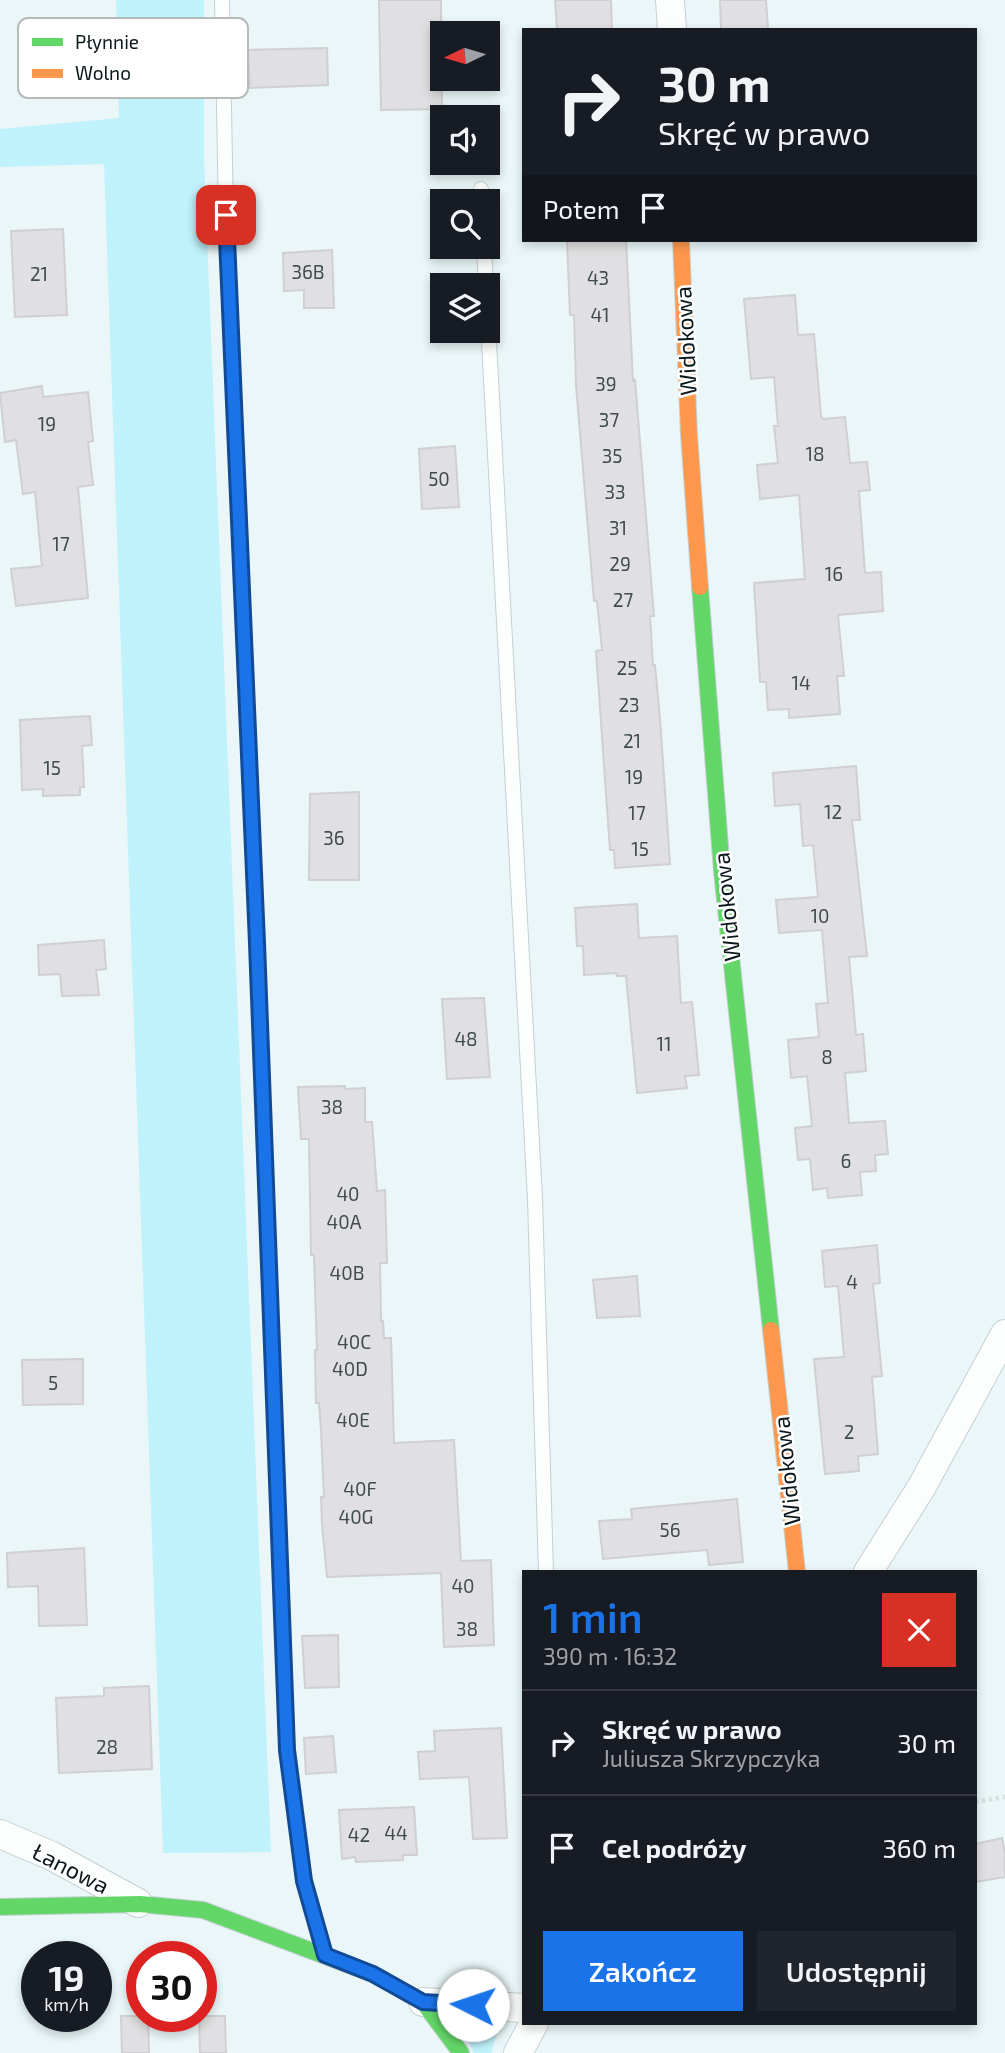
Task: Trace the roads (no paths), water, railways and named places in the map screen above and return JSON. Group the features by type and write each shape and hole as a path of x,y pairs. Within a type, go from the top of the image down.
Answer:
{"street":[{"path":"670,0 671,28"},
{"name":"Widokowa","path":"681,242 690,449 722,872 797,1570"},
{"path":"869,1570 921,1488 1005,1334"},
{"name":"Łanowa","path":"0,1834 52,1856 140,1904"},
{"path":"0,1907 140,1904 203,1910 373,1974 423,2002 461,2053"},
{"path":"423,2002 522,2008"},
{"path":"518,2053 533,2025"}],"lane":[{"path":"222,0 222,18"},
{"path":"224,98 226,215 287,1750 304,1881 325,1955"},
{"path":"489,343 535,1199 546,1570"}]}
